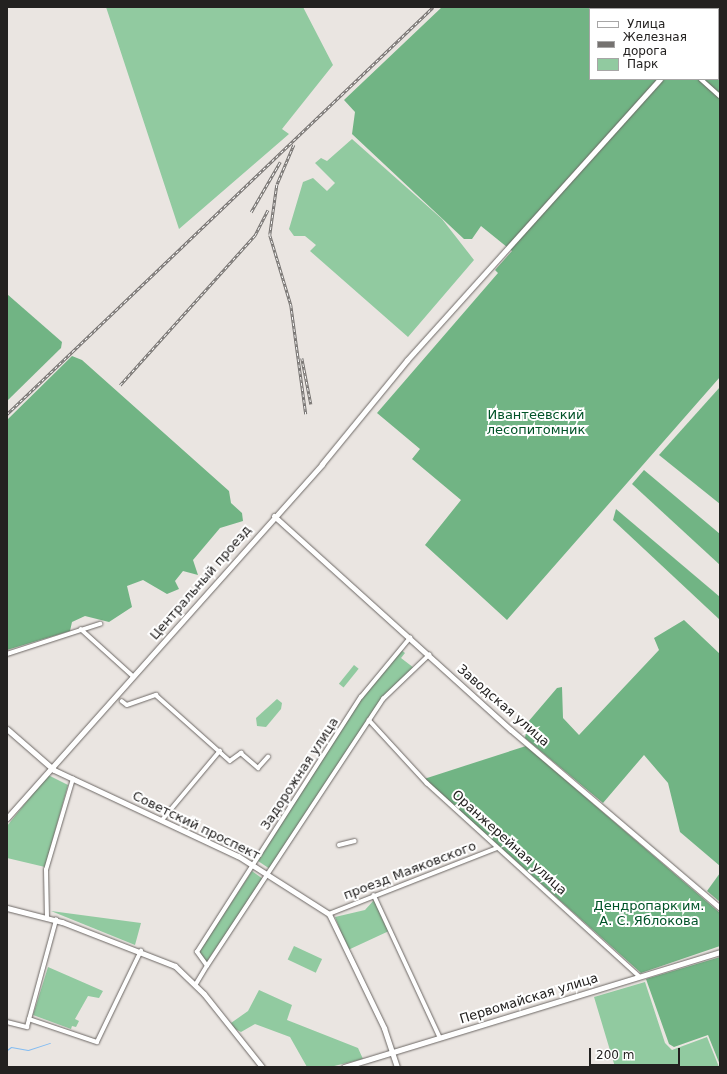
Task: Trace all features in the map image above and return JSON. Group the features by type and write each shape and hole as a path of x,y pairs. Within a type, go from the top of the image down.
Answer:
{"street":[{"name":"Центральный проезд","path":"7,818 274,516 328,458 407,360 659,80"},
{"path":"702,80 720,96"},
{"name":"Заводская улица","path":"274,516 429,655 720,908"},
{"path":"7,654 100,624"},
{"path":"81,629 133,676"},
{"name":"Задорожная улица","path":"207,966 197,952 361,697 410,638"},
{"path":"196,984 369,720 391,689 429,655"},
{"path":"122,701 127,705 156,696 230,760 241,753 258,768 268,757"},
{"name":"Оранжерейная улица","path":"369,720 422,778 640,977"},
{"name":"Советский проспект","path":"7,729 51,768 254,865 329,914"},
{"path":"162,820 220,751"},
{"path":"47,918 46,870 73,779"},
{"path":"339,845 355,841"},
{"name":"проезд Маяковского","path":"329,914 374,895 498,848"},
{"path":"374,895 440,1037"},
{"path":"7,908 56,920 141,951 175,966 196,984 262,1067"},
{"path":"329,914 397,1067"},
{"path":"7,1022 27,1027 56,920"},
{"path":"29,1019 97,1042 141,951"},
{"name":"Первомайская улица","path":"344,1067 720,952"}],"green space":[{"path":"106,7 303,7 333,65 282,129 289,134 179,229"},
{"name":"Ивантеевский лесопитомник","path":"442,7 697,7 589,8 589,80 719,80 720,28 720,377 507,620 425,545 461,500 412,459 420,449 377,413 498,273 495,270 512,251 481,226 472,239 464,239 352,134 355,112 344,100"},
{"path":"352,139 442,219 474,260 408,337 310,251 316,245 305,236 294,236 289,229 303,182 313,178 327,191 335,183 315,163 321,158 327,161"},
{"path":"7,294 62,342 61,348 7,401"},
{"path":"72,356 82,360 229,491 231,503 242,513 243,521 220,528 193,560 198,575 183,571 175,581 179,589 167,594 143,580 127,586 132,607 109,622 85,616 72,622 70,631 7,650 7,420"},
{"path":"720,387 720,504 659,455"},
{"path":"644,470 720,534 720,565 632,484"},
{"path":"616,509 720,597 720,620 613,520"},
{"path":"684,620 720,654 720,866 680,832 668,783 644,755 603,803 525,738 528,722 557,688 562,687 563,718 579,735 659,650 654,638"},
{"path":"400,649 405,653 401,658 414,668 383,699 270,869 258,861 359,701"},
{"path":"354,665 359,669 344,687 339,684"},
{"path":"277,699 282,703 281,709 266,727 257,726 256,718"},
{"name":"Дендропарк им. А. С. Яблокова","path":"526,746 720,913 720,946 641,973 424,779"},
{"path":"48,775 68,785 45,867 7,858 7,826"},
{"path":"252,871 263,879 206,963 199,952"},
{"path":"720,873 720,902 707,891"},
{"path":"374,900 389,931 348,950 335,917 365,910"},
{"path":"51,911 141,923 135,945"},
{"path":"294,946 322,959 316,973 288,960"},
{"path":"720,957 720,1065 708,1035 674,1047 669,1044 646,979"},
{"path":"48,967 103,991 99,998 88,996 75,1019 79,1021 76,1027 72,1026 71,1029 33,1015"},
{"path":"645,982 665,1043 672,1050 707,1037 719,1067 615,1067 594,997"},
{"path":"259,990 292,1005 287,1020 358,1048 363,1059 330,1067 307,1067 290,1037 255,1024 241,1032 235,1029 231,1023 248,1011"}],"waterway":[{"path":"7,1050 11,1047 28,1050 50,1043"}],"railway":[{"path":"7,414 433,7"},
{"path":"294,145 277,185 270,235 291,305 306,414"},
{"path":"251,212 280,162"},
{"path":"120,385 255,235 268,210"},
{"path":"302,358 311,404"}]}
